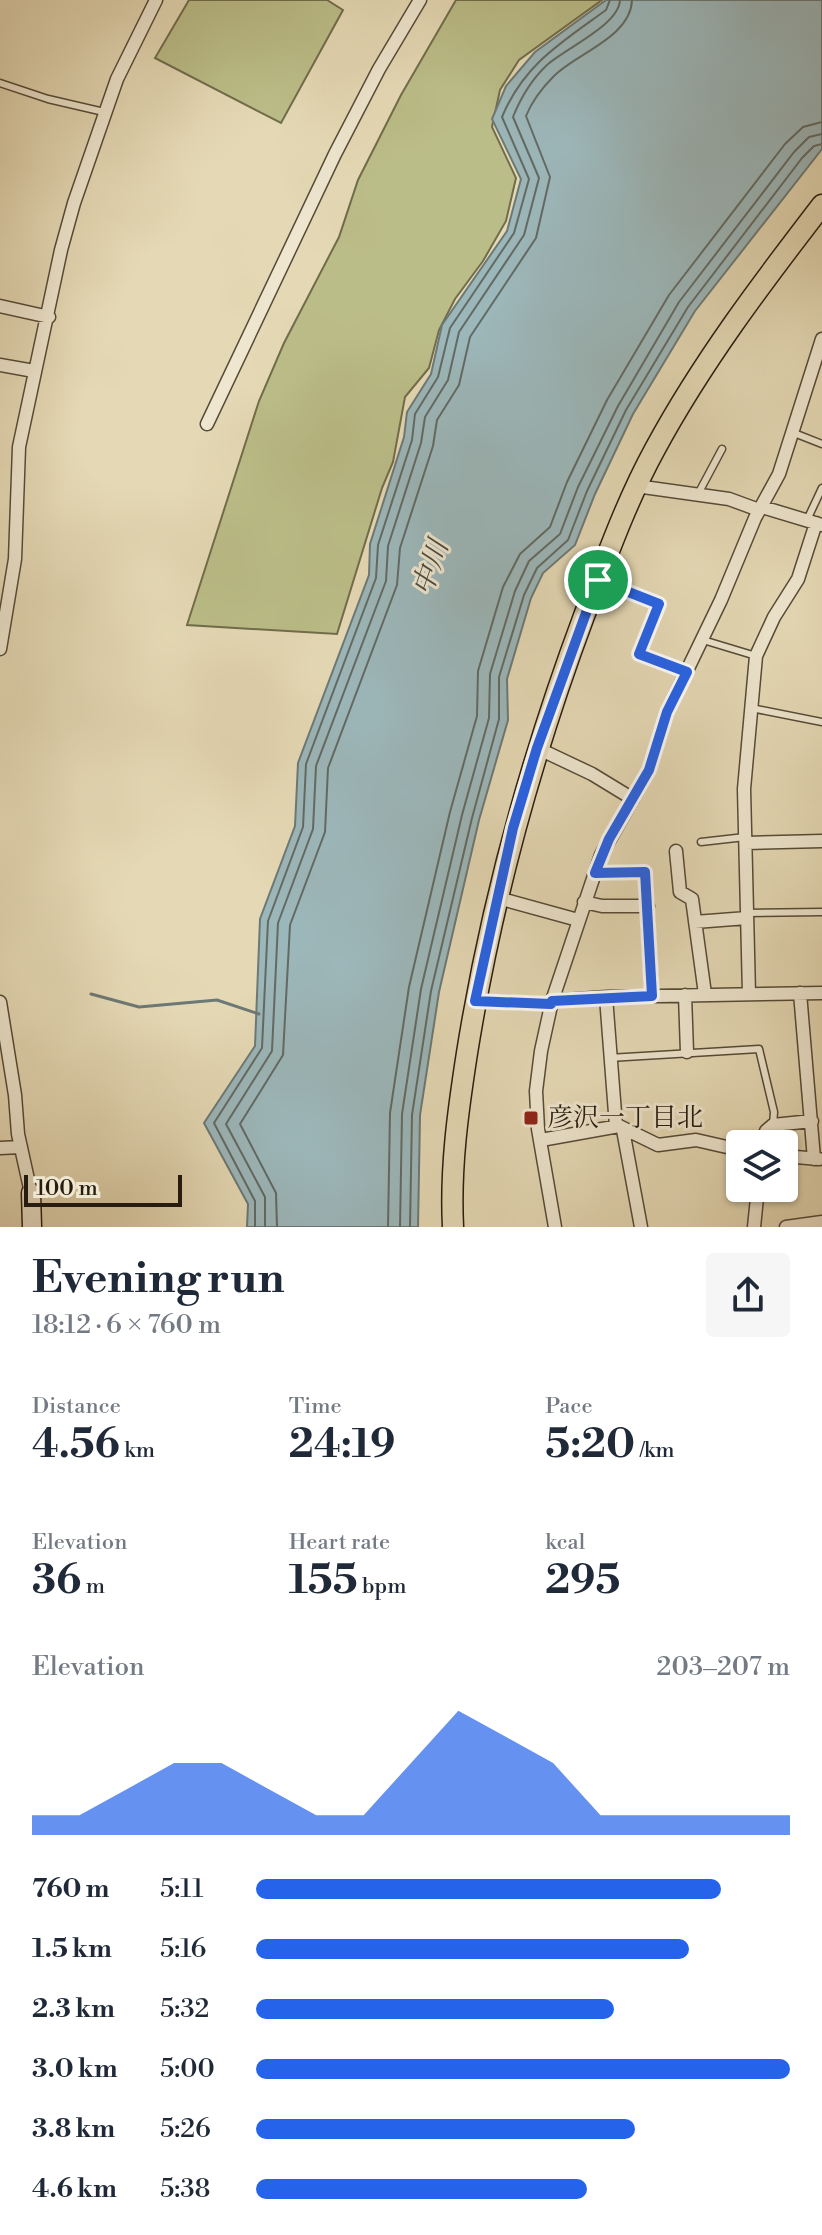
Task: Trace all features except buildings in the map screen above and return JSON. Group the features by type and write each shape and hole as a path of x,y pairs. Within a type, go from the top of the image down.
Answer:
{"main road":[{"path":"453,1227 454,1149 475,1001 537,748 636,486 668,425 715,348 822,205"}],"street":[{"path":"0,649 15,559 19,447 71,215 126,56 156,0"},
{"path":"207,424 335,154 379,69 420,0"},
{"path":"0,306 49,317"},
{"path":"555,1227 541,1140 538,1074 551,1003 605,847 649,770 667,712 779,474 822,339"},
{"path":"0,365 34,371"},
{"path":"636,486 729,499 815,523 798,579 774,617 756,656 744,789 749,994"},
{"path":"598,580 659,604 639,654 687,672"},
{"path":"537,748 592,774 633,799"},
{"path":"746,840 822,841"},
{"path":"676,851 680,892 692,899 705,994"},
{"path":"595,873 645,872 652,996"},
{"path":"498,898 578,920"},
{"path":"584,902 602,906 648,906"},
{"path":"695,922 746,916"},
{"path":"798,1157 818,1159 812,1121 815,1087 800,993"},
{"path":"475,1001 551,1003 606,997 822,993"},
{"path":"685,995 687,1052"},
{"path":"606,997 609,1058 641,1227"},
{"path":"0,1003 21,1147 31,1193 32,1227"},
{"path":"767,1130 773,1125 812,1121"},
{"path":"541,1140 620,1128 658,1145 696,1140 726,1147"},
{"path":"0,1148 21,1147"},
{"path":"754,1227 757,1202"},
{"path":"786,1227 822,1222"}],"lane":[{"path":"0,83 105,113"},
{"path":"794,433 822,444"},
{"path":"698,494 722,449"},
{"path":"815,523 822,488"},
{"path":"703,640 756,656"},
{"path":"751,708 822,722"},
{"path":"701,842 746,840"},
{"path":"746,916 822,912"},
{"path":"609,1058 759,1049 774,1112 773,1125"}],"green space":[{"path":"189,0 327,0 343,10 281,123 155,58"},
{"path":"456,0 602,0 519,60 500,90 492,127 516,178 506,221 483,261 455,299 439,330 429,368 405,397 393,462 382,488 337,634 187,625 259,401 284,343 339,237 358,180 401,95"}],"water":[{"name":"中川","path":"606,0 822,0 822,149 695,311 633,414 575,545 543,573 531,598 507,679 508,720 479,820 439,992 420,1115 418,1227 247,1227 248,1204 204,1123 255,1046 260,919 295,826 298,763 369,575 370,544 404,437 407,412 431,374 442,325 507,231 521,179 492,119 506,86 535,52"}],"waterway":[{"path":"91,994 139,1007 217,1000 259,1014"}],"place":[{"name":"彦沢一丁目北","path":"531,1118"}],"route":[{"path":"598,580 659,604 639,654 687,672 667,712 649,770 609,839 595,873 645,872 652,996 552,1001 551,1004 475,1001 513,828 537,748 598,580"}]}
